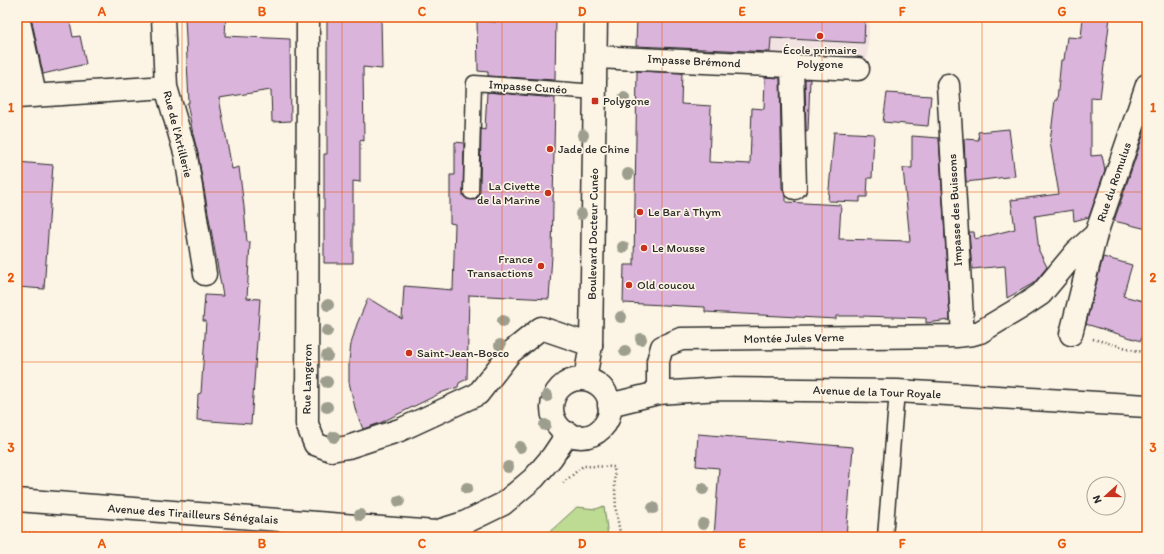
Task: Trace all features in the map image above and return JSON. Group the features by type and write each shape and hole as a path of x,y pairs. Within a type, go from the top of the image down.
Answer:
{"street":[{"path":"18,17 26,96 166,87"},
{"name":"Rue de l'Artillerie","path":"163,17 166,87 186,156 206,274"},
{"name":"Rue Langeron","path":"308,17 307,424 315,444 330,450 348,447 400,430 478,394 510,353 542,328 591,345"},
{"name":"Boulevard Docteur Cunéo","path":"586,379 591,345 596,17"},
{"name":"Impasse Brémond","path":"596,57 858,69"},
{"path":"792,66 794,188"},
{"name":"Impasse des Buissons","path":"948,85 968,335"},
{"name":"Rue du Romulus","path":"1071,334 1096,234 1147,85"},
{"path":"968,335 1020,308 1041,294 1076,252 1096,234"},
{"name":"Montée Jules Verne","path":"658,393 658,361 662,347 681,339 968,335"},
{"path":"577,379 586,379 604,391 608,398 609,405 608,415 604,425 597,432 582,436 575,436 561,429 553,416 552,409 553,400 556,393 562,386 577,379"},
{"name":"Avenue de la Tour Royale","path":"609,405 658,393 719,389 897,391 1147,406"},
{"name":"Avenue des Tirailleurs Sénégalais","path":"17,500 435,532 464,523 503,504 534,478 552,457 568,433"}],"lane":[{"name":"Impasse Cunéo","path":"471,192 474,82 596,92"},
{"path":"885,537 897,391"}],"path":[{"path":"1071,334 1147,353"},
{"path":"584,466 614,466 616,510 620,533 625,537"},
{"path":"17,532 93,537"}],"shaded area":[{"name":"École primaire Polygone","path":"771,17 870,17 867,61 770,56"}],"green space":[{"path":"604,506 608,537 544,537 577,507 596,509"}],"building":[{"path":"31,17 69,17 73,37 80,36 86,64 43,74"},
{"path":"185,17 226,17 225,36 290,39 291,121 272,122 271,90 219,98 232,169 239,167 247,242 250,242 247,298 260,299 251,424 197,420 198,394 201,393 206,321 203,321 205,295 223,296 198,154 187,103 189,103"},
{"path":"327,17 381,17 382,69 363,67 364,141 360,140 360,182 353,181 353,263 324,263 324,154 327,154"},
{"path":"496,17 556,17 555,80 488,76 488,72 478,71 477,21 496,22"},
{"path":"637,17 865,17 864,43 771,38 770,52 636,46"},
{"path":"1083,17 1110,17 1100,98 1091,97 1091,156 1102,155 1105,170 1089,217 1074,221 1073,210 1035,216 1039,251 1047,267 1034,283 1007,298 1005,266 972,269 969,232 974,232 975,239 1015,229 1011,200 1059,194 1050,142 1055,100 1057,100 1061,60 1064,60 1067,37 1081,38"},
{"path":"637,71 682,73 681,104 711,106 709,162 750,164 752,108 764,109 765,77 780,78 782,188 786,196 786,202 841,205 839,239 910,241 903,168 912,168 912,136 939,138 950,320 926,323 926,318 862,316 836,316 836,319 705,312 705,307 623,303 624,265 634,265"},
{"path":"805,79 810,79 808,131 806,131"},
{"path":"487,92 555,98 552,256 549,299 469,295 467,379 459,383 458,387 443,392 380,423 363,429 356,412 349,382 351,344 357,324 368,298 402,319 404,286 453,290 455,224 450,223 450,175 455,175 455,142 464,143 463,196 467,199 475,200 480,192 481,129 485,130"},
{"path":"887,93 931,96 928,126 883,122"},
{"path":"1147,124 1147,229 1114,221"},
{"path":"1009,129 1015,176 966,182 964,139 979,140 978,132"},
{"path":"834,132 874,134 872,178 868,178 867,197 860,197 860,202 828,201"},
{"path":"17,162 53,165 44,289 17,287"},
{"path":"1103,257 1132,265 1123,296 1147,302 1141,341 1086,324"},
{"path":"698,434 853,447 846,537 714,537 719,468 696,466"}],"place":[{"name":"École primaire Polygone","path":"820,36"},
{"name":"Polygone","path":"595,101"},
{"name":"Jade de Chine","path":"550,149"},
{"name":"La Civette de la Marine","path":"548,193"},
{"name":"Le Bar à Thym","path":"640,212"},
{"name":"Le Mousse","path":"644,248"},
{"name":"France Transactions","path":"541,266"},
{"name":"Old coucou","path":"629,285"},
{"name":"Saint-Jean-Bosco","path":"409,353"}]}
